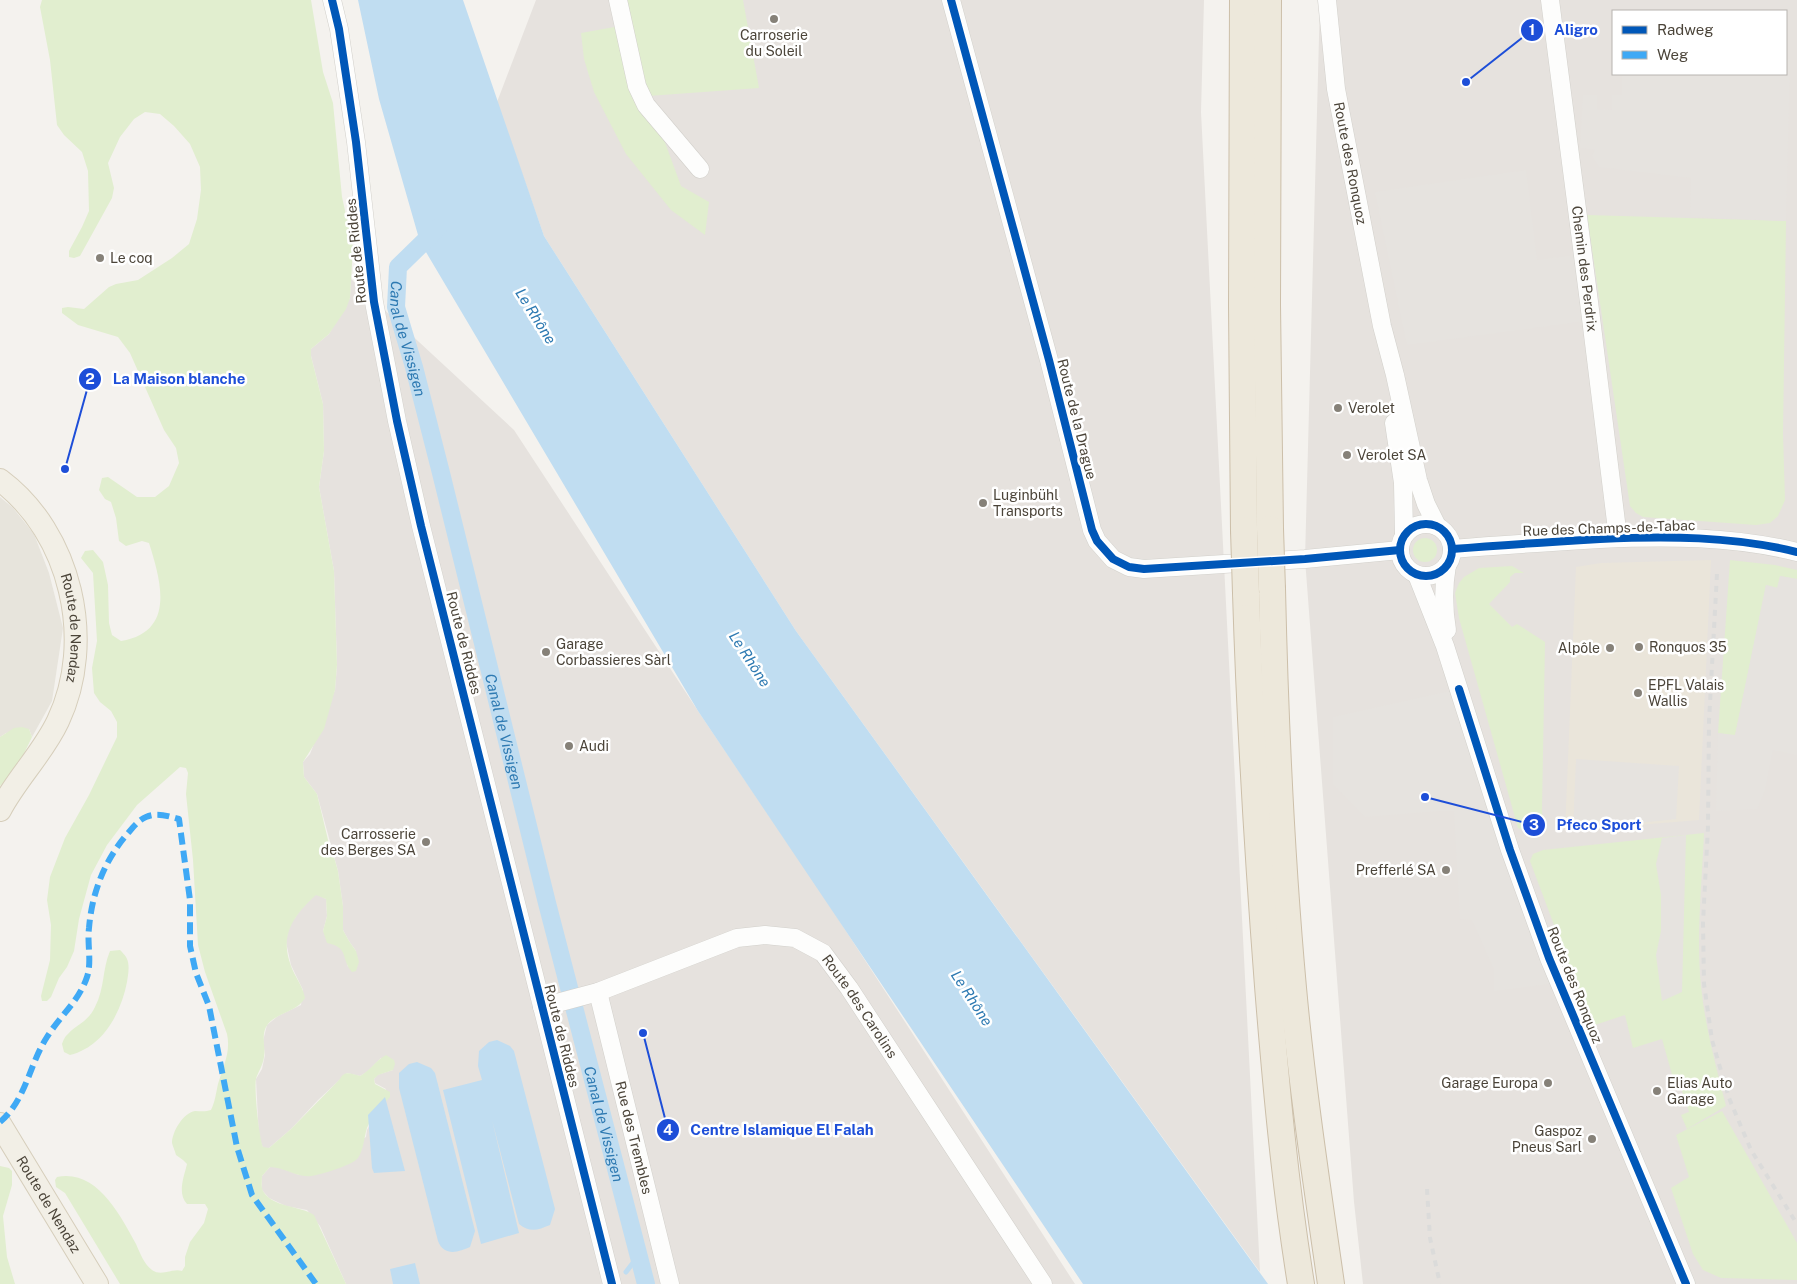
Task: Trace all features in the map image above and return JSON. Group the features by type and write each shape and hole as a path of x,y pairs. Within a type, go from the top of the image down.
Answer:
{"highway":[{"path":"1243,0 1242,306 1244,530 1251,731 1274,1058 1285,1168 1301,1284"},
{"path":"1268,0 1267,305 1270,529 1279,780 1294,990 1331,1284"}],"main road":[{"name":"Route de Nendaz","path":"0,480 17,494 29,508 57,552 70,591 76,641 71,682 59,720 48,741 0,810"},
{"name":"Route de Nendaz","path":"0,1124 97,1284"}],"street":[{"name":"Route de Riddes","path":"332,0 348,77 374,302 387,374 421,526 612,1284"},
{"path":"618,0 638,86 646,105 700,169"},
{"name":"Route de la Drague","path":"952,0 1050,360 1086,507 1095,537 1104,551 1121,564 1144,569 1305,559 1402,542"},
{"name":"Route des Ronquoz","path":"1327,0 1336,89 1382,326 1395,375 1418,480 1426,504 1437,526"},
{"name":"Chemin des Perdrix","path":"1550,0 1618,538"},
{"name":"Route des Ronquoz","path":"1382,326 1387,378 1404,483 1402,542"},
{"path":"1419,525 1437,526 1447,536 1449,557 1440,572 1431,576 1417,575 1403,563 1402,542 1411,529 1419,525"},
{"name":"Rue des Champs-de-Tabac","path":"1449,557 1518,543 1676,537 1716,539 1778,547 1797,552"},
{"name":"Route des Ronquoz","path":"1449,557 1444,584 1445,618 1459,689"},
{"name":"Route des Ronquoz","path":"1417,575 1445,646 1510,850 1549,958 1686,1284"},
{"name":"Route des Carolins","path":"542,1007 598,992 737,938 765,935 795,938 823,953 849,988 1043,1284"},
{"name":"Rue des Trembles","path":"598,992 670,1284"}],"shaded area":[{"path":"536,0 1204,0 1201,112 1260,1272 796,631 544,236 497,102"},
{"path":"1320,0 1797,0 1797,1284 1363,1284 1354,1202 1305,559"},
{"path":"1787,59 1790,59 1786,221 1690,217 1691,178 1599,167 1592,155 1595,150 1580,148 1583,95 1597,95 1597,109 1612,110 1612,95 1622,95 1622,75 1787,75"},
{"path":"1526,170 1537,260 1575,255 1585,321 1407,345 1375,192"},
{"path":"351,279 514,430 698,711 822,894 1075,1284 346,1284 320,1226 307,1210 286,1206 269,1198 262,1190 262,1176 270,1167 279,1167 299,1175 366,1137 367,1130 379,1109 386,1089 375,1083 374,1079 377,1075 393,1070 381,1058 367,1072 360,1076 347,1073 291,1129 269,1148 263,1148 259,1138 256,1079 262,1069 265,1055 263,1041 267,1025 278,1016 301,1005 303,990 291,965 286,942 289,926 302,908 316,894 326,899 327,916 323,931 344,951 348,967 356,951 343,930 343,906 338,871 317,794 304,777 303,762 310,754 335,690 337,665 334,571 319,487 324,451 323,404 311,349 329,334 350,298"},
{"path":"0,497 13,508 34,534 49,573 63,628 52,701 32,737 29,729 6,733 0,737"},
{"name":"EPFL Valais Wallis","path":"1711,560 1699,820 1565,831 1576,567 1601,563"},
{"path":"1780,576 1797,579 1797,755 1773,750 1765,790 1757,809 1716,811 1718,733 1735,735 1766,585 1777,588"},
{"path":"1459,689 1559,983 1494,991 1494,969 1472,920 1460,919 1454,811 1365,817 1333,784 1333,717"},
{"path":"1576,759 1679,766 1676,819 1573,830"},
{"path":"1686,835 1682,992 1662,1001 1656,955 1661,931 1661,895 1656,864 1662,838"}],"green space":[{"path":"42,0 311,0 323,72 333,103 342,197 353,247 350,298 346,309 329,334 311,349 323,404 324,451 319,487 334,571 337,665 335,690 324,729 303,762 304,777 317,794 329,844 338,871 343,906 343,930 356,951 359,962 356,971 352,972 342,951 334,945 327,943 323,931 327,916 326,899 316,895 295,918 288,935 288,955 305,998 302,1003 268,1024 264,1032 264,1057 256,1079 256,1092 261,1142 263,1147 269,1148 291,1129 344,1074 360,1076 386,1055 394,1060 393,1070 378,1075 374,1079 375,1084 390,1092 390,1097 377,1111 369,1124 362,1151 355,1161 311,1176 270,1167 262,1176 262,1189 267,1197 273,1201 314,1215 346,1284 120,1284 65,1193 56,1187 55,1180 57,1177 71,1176 84,1180 95,1187 115,1208 123,1220 149,1268 160,1273 182,1271 185,1266 185,1257 190,1242 204,1223 208,1209 205,1204 187,1204 184,1200 182,1185 187,1164 176,1155 172,1139 176,1129 186,1115 195,1111 211,1110 226,1059 228,1041 198,945 193,860 186,794 188,773 186,768 180,767 137,805 107,845 91,875 79,919 74,951 51,997 47,1001 42,1001 41,996 50,960 51,925 47,900 50,877 65,838 89,795 117,737 117,722 111,711 100,702 94,693 92,668 97,641 93,573 81,558 85,551 93,550 103,562 108,585 109,623 112,635 121,641 138,636 150,627 157,616 160,603 160,588 149,543 142,541 126,546 119,541 116,518 111,502 105,499 99,490 102,478 108,477 137,497 155,497 169,486 179,463 176,448 164,430 130,353 118,337 78,325 62,313 62,308 84,309 109,287 138,280 172,258 189,244 197,219 201,190 200,167 190,144 160,114 145,112 134,119 120,137 108,163 114,188 112,198 80,256 69,257 69,251 89,211 88,171 82,152 64,135 57,125 50,60 40,7"},
{"path":"616,0 743,0 759,88 648,96 681,186 709,202 705,235 671,210 626,154 594,92 584,59 581,33 620,26"},
{"path":"1587,215 1786,221 1783,434 1785,500 1778,516 1770,523 1756,525 1643,517 1630,506"},
{"path":"1425,538 1430,539 1436,545 1436,555 1430,561 1425,562 1420,561 1414,555 1413,550 1414,545 1420,539"},
{"path":"1730,560 1775,565 1797,570 1797,579 1780,576 1778,588 1766,585 1735,736 1718,733"},
{"path":"1512,566 1524,573 1515,573 1510,577 1510,582 1489,604 1512,627 1517,624 1545,642 1543,828 1529,832 1518,828 1459,618 1455,593 1464,577 1479,568"},
{"path":"22,727 29,729 32,737 15,770 0,786 0,737 14,728"},
{"path":"1704,833 1699,929 1701,986 1708,1031 1726,1106 1687,1129 1681,1115 1689,1112 1677,1076 1673,1078 1662,1039 1633,1048 1625,1015 1592,1026 1530,861 1533,854 1543,850"},
{"path":"120,950 127,959 128,970 124,994 115,1017 101,1037 92,1045 70,1055 64,1052 62,1044 65,1037 89,1016 95,1007 110,951"},
{"path":"1722,1111 1797,1243 1797,1280 1721,1278 1703,1270 1693,1254 1671,1188 1689,1177 1676,1135"},
{"path":"0,1166 9,1168 12,1171 12,1185 3,1216 7,1257 15,1284 0,1284"}],"water":[{"name":"Le Rhône","path":"358,0 463,0 544,236 796,631 1268,1284 1083,1284 698,711 420,242 379,99"},
{"path":"497,1040 510,1046 514,1051 555,1209 550,1225 530,1230 519,1224 492,1120 519,1233 481,1244 443,1090 482,1080 478,1066 479,1051 489,1042"},
{"path":"417,1062 431,1068 435,1073 475,1231 470,1247 457,1252 444,1249 438,1241 399,1088 399,1073 409,1064"},
{"path":"385,1097 405,1171 374,1173 368,1115"},
{"path":"415,1263 420,1284 393,1284 390,1269"}],"waterway":[{"name":"Canal de Vissigen","path":"438,228 398,267 396,307 414,367 547,903 646,1284"},
{"path":"626,1272 639,1255"}],"railway":[{"path":"1717,574 1709,721 1708,826 1703,923 1704,984 1712,1040 1729,1098 1751,1150 1797,1224"},
{"path":"1427,1189 1430,1238 1440,1284"}],"marked path":[{"path":"0,1122 9,1113 22,1093 47,1037 84,986 89,965 89,934 93,902 101,877 113,853 143,818 158,815 179,819 190,900 190,946 196,973 209,1006 237,1147 252,1195 316,1284"}],"cycle path":[{"path":"332,0 339,29 356,142 374,302 397,421 421,526 612,1284"},
{"path":"951,0 1049,360 1092,530 1097,541 1113,559 1129,567 1144,569 1305,559 1400,550"},
{"path":"1421,524 1431,524 1441,528 1448,535 1452,550 1448,565 1441,572 1431,576 1421,576 1411,572 1404,565 1400,555 1400,545 1404,535 1411,528 1421,524"},
{"path":"1452,549 1600,539 1699,538 1748,543 1797,552"},
{"path":"1459,689 1510,850 1549,958 1686,1284"}],"place":[{"name":"Carroserie du Soleil","path":"774,19"},
{"name":"Aligro","path":"1466,82"},
{"name":"Le coq","path":"100,258"},
{"name":"Verolet","path":"1338,408"},
{"name":"Verolet SA","path":"1347,455"},
{"name":"La Maison blanche","path":"65,469"},
{"name":"Luginbühl Transports","path":"983,503"},
{"name":"Ronquos 35","path":"1639,647"},
{"name":"Alpôle","path":"1610,648"},
{"name":"Garage Corbassieres Sàrl","path":"546,652"},
{"name":"EPFL Valais Wallis","path":"1638,693"},
{"name":"Audi","path":"569,746"},
{"name":"Pfeco Sport","path":"1425,797"},
{"name":"Carrosserie des Berges SA","path":"426,842"},
{"name":"Prefferlé SA","path":"1446,870"},
{"name":"Centre Islamique El Falah","path":"643,1033"},
{"name":"Garage Europa","path":"1548,1083"},
{"name":"Elias Auto Garage","path":"1657,1091"},
{"name":"Gaspoz Pneus Sarl","path":"1592,1139"}]}
